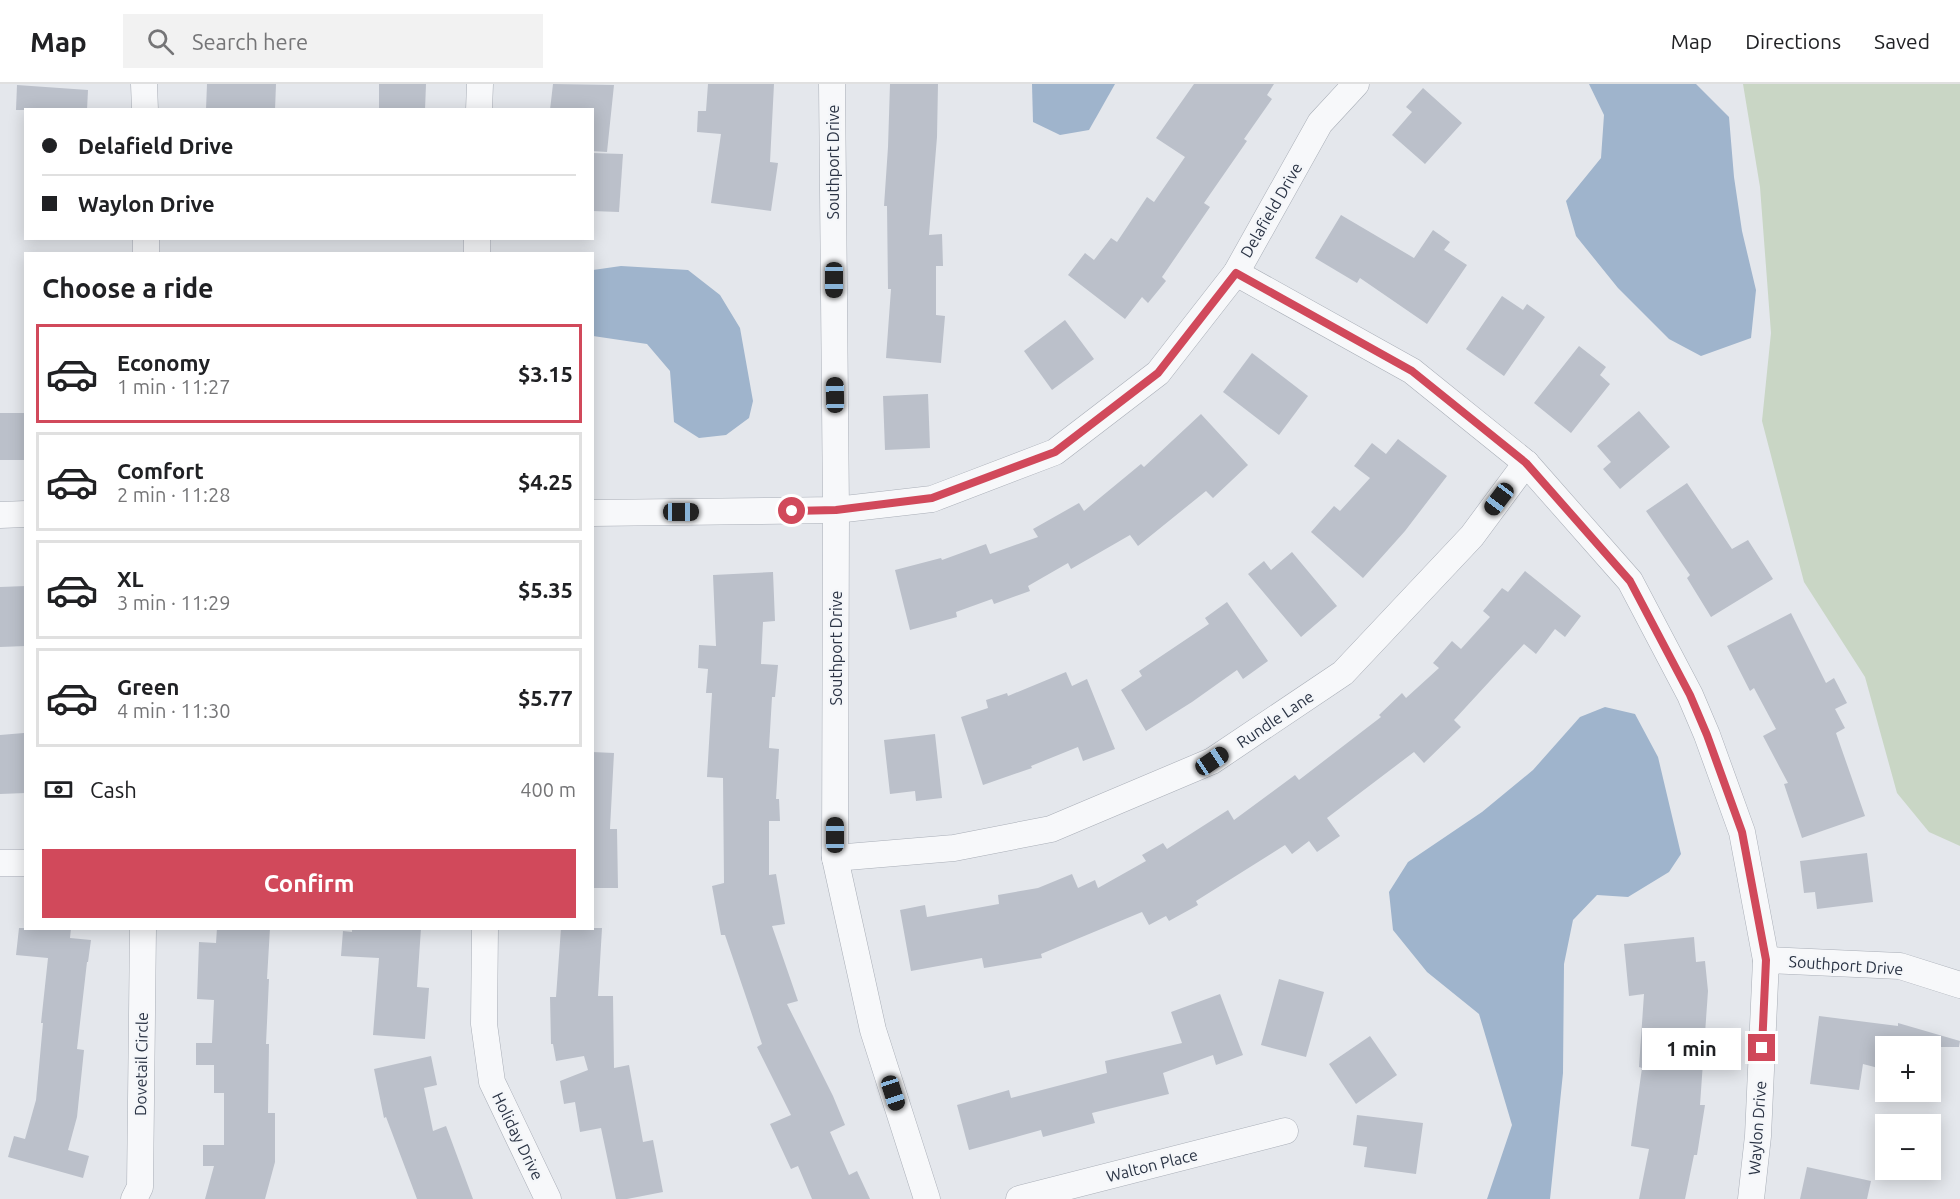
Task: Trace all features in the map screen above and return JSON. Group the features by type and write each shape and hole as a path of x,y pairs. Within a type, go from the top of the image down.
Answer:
{"street":[{"path":"144,84 145,108"},
{"path":"479,108 480,84"},
{"name":"Southport Drive","path":"832,84 836,510 835,858 873,1030 927,1199"},
{"name":"Delafield Drive","path":"594,513 836,510 932,498 1055,452 1158,373 1236,273 1320,123 1356,84"},
{"name":"Waylon Drive","path":"1236,273 1412,371 1526,463 1630,581 1690,695 1742,832 1766,960 1758,1136 1751,1199"},
{"name":"Rundle Lane","path":"835,858 954,848 1051,829 1212,761 1343,673 1472,536 1526,463"},
{"path":"0,515 24,514"},
{"path":"0,863 24,863"},
{"name":"Dovetail Circle","path":"134,1199 140,1187 143,930"},
{"name":"Holiday Drive","path":"485,930 484,1024 492,1082 548,1199"},
{"name":"Southport Drive","path":"1766,960 1900,966 1960,985"},
{"name":"Walton Place","path":"1019,1199 1285,1131"}],"green space":[{"path":"1743,84 1960,84 1960,846 1929,832 1897,793 1865,677 1804,582 1762,421 1771,333 1760,187"}],"water":[{"path":"1032,84 1115,84 1089,130 1060,135 1033,122"},
{"path":"1589,84 1696,84 1729,117 1734,177 1742,231 1756,290 1751,338 1701,356 1669,339 1618,288 1576,236 1566,201 1601,158 1604,115"},
{"path":"621,266 688,270 720,295 740,328 753,401 749,418 726,435 699,438 674,422 670,371 647,344 594,336 594,270"},
{"path":"1605,707 1635,714 1658,757 1681,854 1669,872 1628,897 1597,895 1573,920 1564,964 1563,1073 1550,1199 1487,1199 1512,1125 1479,1014 1427,972 1393,930 1389,892 1408,862 1482,812 1533,770 1580,717"}],"building":[{"path":"207,84 276,84 275,108 206,108"},
{"path":"379,84 426,84 425,108 379,108"},
{"path":"553,84 614,85 607,152 594,151 594,108 550,108"},
{"path":"708,84 774,84 770,162 778,163 771,211 711,203 721,134 697,132 698,111 706,111"},
{"path":"890,84 938,84 937,137 929,235 942,234 943,266 936,266 936,315 945,316 941,363 886,358 891,289 888,289 887,206 884,206"},
{"path":"1194,84 1274,84 1267,95 1272,99 1244,139 1247,141 1204,203 1210,207 1162,277 1166,281 1148,303 1142,297 1125,319 1068,275 1085,253 1094,260 1111,238 1117,242 1147,197 1154,202 1185,157 1156,138"},
{"path":"17,85 88,90 87,108 16,110"},
{"path":"1423,88 1462,123 1425,164 1392,135 1412,112 1406,107"},
{"path":"594,153 623,154 619,212 594,211"},
{"path":"1341,215 1414,258 1433,230 1450,242 1444,250 1467,265 1427,324 1360,278 1357,283 1315,258"},
{"path":"1502,296 1523,310 1527,304 1545,317 1504,376 1466,349"},
{"path":"1065,320 1094,359 1052,390 1024,351"},
{"path":"1579,346 1606,367 1600,375 1610,384 1571,433 1534,403"},
{"path":"1252,353 1308,396 1279,435 1223,392"},
{"path":"928,394 930,448 885,450 883,396"},
{"path":"1639,411 1670,447 1620,489 1603,469 1611,462 1597,446"},
{"path":"0,413 24,413 24,460 0,460"},
{"path":"1201,414 1248,465 1213,498 1206,491 1138,546 1130,535 1071,569 1068,563 1028,586 1030,591 994,604 992,599 956,612 957,617 910,630 895,570 941,558 942,560 986,544 990,554 1038,537 1033,529 1079,503 1084,511 1141,464 1144,467"},
{"path":"1398,439 1447,476 1405,531 1363,578 1311,532 1334,506 1340,511 1370,478 1354,466 1372,443 1386,454"},
{"path":"1687,483 1732,549 1748,540 1773,579 1711,617 1687,578 1690,575 1646,511"},
{"path":"1292,552 1337,606 1301,637 1248,574 1264,561 1271,570"},
{"path":"1525,571 1581,616 1565,637 1555,629 1536,654 1524,644 1454,720 1461,727 1424,763 1414,752 1327,818 1340,836 1317,852 1309,841 1292,854 1285,845 1196,901 1198,905 1169,921 1166,916 1149,925 1142,912 1041,954 1042,958 984,968 982,958 911,971 900,910 925,905 927,917 999,904 998,895 1038,888 1072,874 1078,888 1095,880 1098,888 1146,861 1142,855 1163,843 1167,849 1228,810 1234,820 1295,775 1299,780 1381,717 1379,715 1402,693 1406,698 1439,668 1433,663 1452,641 1461,649 1490,617 1483,611 1502,588 1508,592"},
{"path":"773,572 775,621 763,622 761,664 778,665 775,697 772,697 769,748 779,749 776,799 779,799 780,821 769,821 769,875 776,874 785,924 772,926 798,1001 787,1004 845,1125 830,1132 849,1175 857,1171 870,1199 812,1199 798,1166 791,1169 770,1124 791,1115 757,1047 762,1044 725,935 721,935 712,886 724,883 723,778 707,777 712,693 706,693 708,669 698,668 699,645 716,646 713,575"},
{"path":"24,586 24,646 0,647 0,587"},
{"path":"1227,602 1268,661 1243,679 1237,670 1146,731 1121,690 1142,676 1139,671 1209,624 1205,618"},
{"path":"1791,613 1826,683 1834,678 1847,703 1835,709 1845,728 1836,733 1865,816 1802,838 1784,784 1788,783 1763,736 1776,729 1754,688 1750,691 1727,646"},
{"path":"1066,672 1072,686 1087,679 1115,749 1083,761 1078,747 1031,766 1032,768 983,785 961,717 988,708 986,700 1007,693 1008,696"},
{"path":"24,733 24,793 0,794 0,735"},
{"path":"935,734 942,798 916,801 915,791 890,794 884,740"},
{"path":"594,752 614,753 610,829 617,829 618,888 594,888"},
{"path":"1867,853 1873,902 1817,909 1815,892 1804,893 1800,861"},
{"path":"19,928 24,928 24,930 71,930 70,938 91,940 77,1049 84,1050 77,1117 68,1150 89,1156 83,1178 8,1157 14,1136 25,1139 36,1100 48,958 16,955"},
{"path":"602,928 598,996 613,996 614,1068 629,1065 643,1142 653,1140 663,1192 616,1199 601,1128 580,1132 575,1102 564,1104 560,1081 588,1070 584,1056 556,1061 553,1044 551,1044 550,997 556,997 561,930"},
{"path":"217,930 270,930 266,1044 269,1044 268,1113 275,1113 275,1162 265,1199 205,1199 214,1166 203,1166 203,1145 224,1145 224,1093 214,1093 214,1065 196,1065 196,1043 212,1043 214,1000 197,999 199,942 216,943"},
{"path":"352,930 421,930 417,987 429,988 425,1039 373,1035 379,958 341,956 343,931 352,932"},
{"path":"1694,937 1696,962 1705,961 1708,991 1700,1105 1705,1105 1697,1155 1694,1155 1685,1199 1639,1199 1649,1149 1631,1146 1642,1068 1639,1067 1644,994 1629,996 1624,944"},
{"path":"1279,979 1324,992 1306,1057 1261,1045"},
{"path":"1220,994 1243,1055 1216,1065 1213,1055 1163,1073 1169,1094 1092,1113 1095,1123 1043,1137 1041,1130 969,1150 957,1105 1009,1090 1011,1098 1107,1073 1105,1061 1182,1043 1171,1012"},
{"path":"1819,1016 1898,1026 1898,1023 1960,1041 1959,1047 1941,1047 1941,1036 1875,1036 1875,1067 1863,1064 1859,1090 1810,1084"},
{"path":"1370,1036 1397,1075 1356,1104 1329,1064"},
{"path":"431,1056 437,1085 424,1088 433,1131 446,1126 473,1199 417,1199 386,1117 384,1118 374,1069"},
{"path":"1357,1115 1423,1123 1416,1174 1364,1167 1367,1147 1353,1145"},
{"path":"1807,1167 1871,1181 1867,1199 1800,1199"}],"route":[{"path":"792,511 836,510 932,498 1055,452 1158,373 1236,273 1412,371 1526,463 1630,581 1690,695 1742,832 1766,960 1762,1048"}]}
